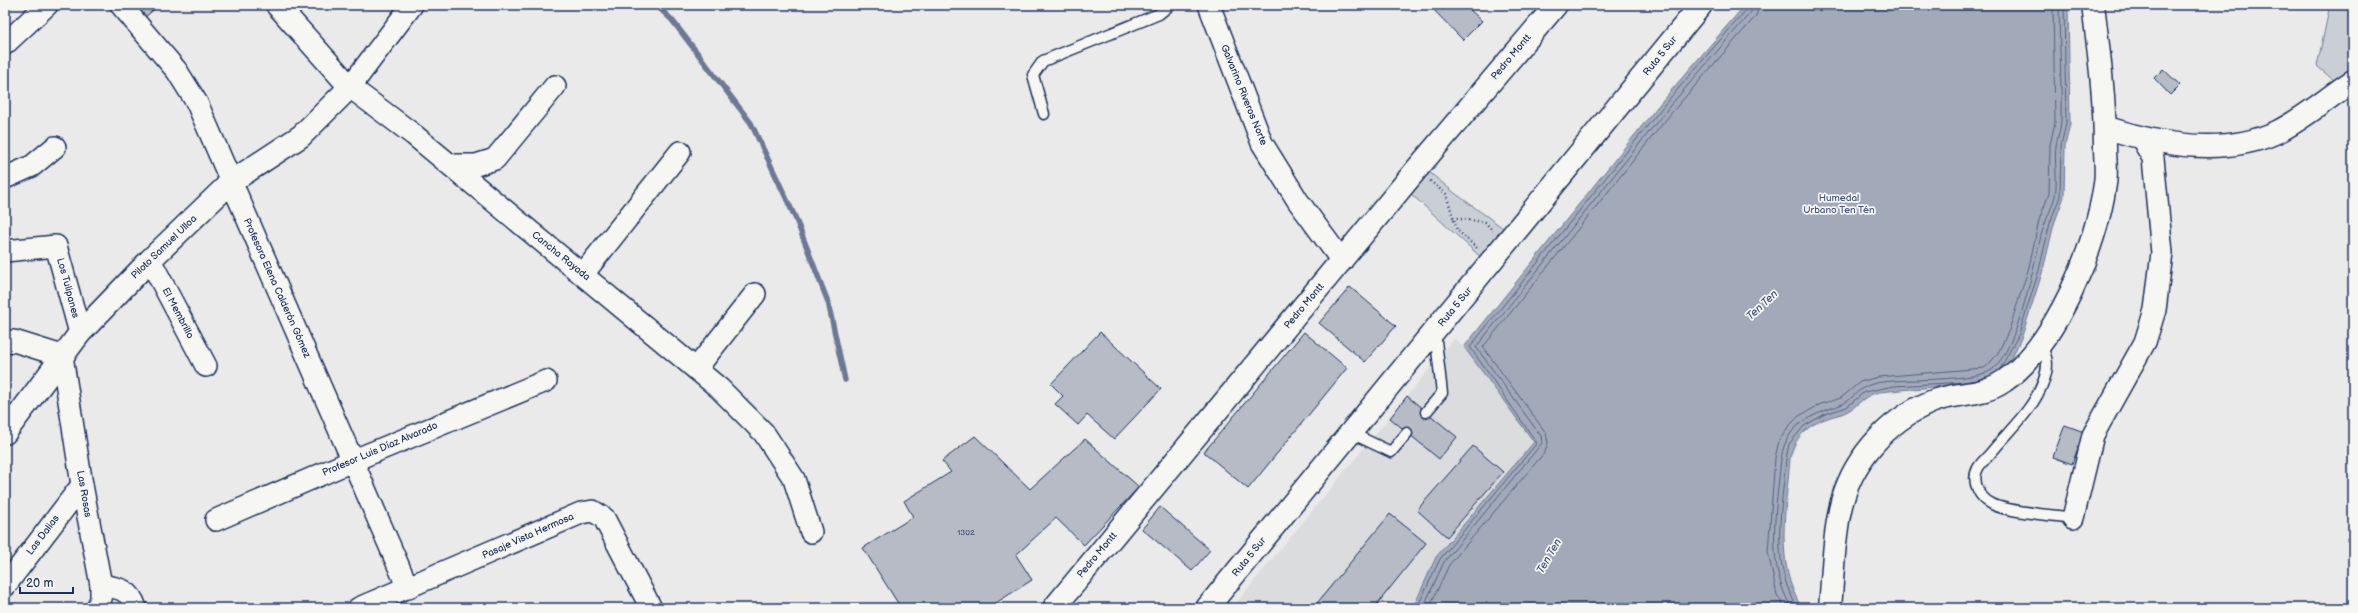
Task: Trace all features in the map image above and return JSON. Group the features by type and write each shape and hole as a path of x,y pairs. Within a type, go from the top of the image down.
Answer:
{"main road":[{"name":"Cancha Rayada","path":"277,5 350,87"},
{"name":"Pedro Montt","path":"1054,608 1416,170 1556,5"},
{"name":"Ruta 5 Sur","path":"1207,608 1702,5"},
{"path":"1830,608 1840,508 1854,472 1874,442 1901,418 1933,401 1972,394 2002,383 2024,366 2040,346 2072,289 2096,222 2106,183 2105,127 2093,5"},
{"path":"2105,127 2142,139 2190,147 2237,144 2277,132 2353,81"},
{"name":"Piloto Samuel Ulloa","path":"6,431 80,334 150,260 231,182 301,136 350,87"}],"street":[{"name":"Profesora Elena Calderón Gómez","path":"121,5 177,71 197,103 408,588"},
{"path":"350,87 412,5"},
{"name":"Galvarino Riveros Norte","path":"1209,5 1262,143 1298,201 1342,260"},
{"path":"5,44 44,6"},
{"path":"451,165 476,165 495,160 555,86"},
{"name":"Cancha Rayada","path":"350,87 451,165 719,388 764,433 794,479 812,532"},
{"path":"2073,518 2093,435 2145,342 2155,310 2162,253 2153,158 2142,139"},
{"path":"5,178 32,166 55,147"},
{"path":"583,274 680,152"},
{"name":"Los Tulipanes","path":"5,252 56,246 80,334"},
{"name":"El Membrillo","path":"150,260 206,366"},
{"path":"696,368 755,294"},
{"path":"9,341 62,356"},
{"name":"Las Rosas","path":"62,356 82,485 101,585 101,599 97,608"},
{"name":"Profesor Luis Díaz Alvarado","path":"216,520 352,461 546,381"},
{"name":"Las Dalias","path":"5,586 82,485"},
{"name":"Pasaje Vista Hermosa","path":"359,608 581,513 593,511 604,518 651,608"},
{"path":"101,585 124,589 130,594 136,608"}],"lane":[{"path":"1044,114 1033,75 1043,61 1158,14 1170,5"},
{"path":"1426,412 1442,393 1435,331"},
{"path":"2040,346 2045,353 2047,364 2036,399 2023,418 1978,468 1976,482 1981,495 1985,500 1998,507 2073,518"},
{"path":"1351,433 1391,452 1407,433"}],"path":[{"path":"1416,170 1446,194 1457,230 1492,262"},
{"path":"1453,218 1485,222 1506,244"}],"shaded area":[{"path":"2330,5 2353,5 2353,97 2317,66"},
{"path":"1429,172 1456,194 1510,233 1485,261 1411,194"},
{"path":"1454,339 1464,347 1534,442 1413,608 1232,608"}],"water":[{"name":"Humedal Urbano Ten Tén","path":"1745,5 2068,5 2070,124 2065,146 2064,197 2054,224 2043,270 2022,336 2011,360 2000,376 1990,382 1879,392 1865,398 1846,412 1814,424 1803,433 1792,451 1790,459 1784,536 1788,573 1793,591 1802,608 1413,608 1436,557 1534,442 1464,347 1662,101"}],"building":[{"path":"130,5 159,5 143,19"},
{"path":"1429,5 1465,5 1482,21 1463,40"},
{"path":"2163,69 2180,85 2170,95 2154,78"},
{"path":"1350,287 1396,326 1365,362 1319,323"},
{"path":"1100,332 1161,389 1114,439 1087,415 1078,425 1055,404 1063,396 1051,384"},
{"path":"1304,332 1347,368 1248,489 1204,452"},
{"path":"1407,396 1457,437 1439,459 1390,418"},
{"path":"2065,425 2084,432 2072,464 2053,457"},
{"path":"975,436 1030,489 1085,439 1139,487 1084,545 1056,518 1016,555 1032,580 988,608 901,608 863,548 913,517 904,501 951,472 942,461"},
{"path":"1473,446 1503,472 1447,537 1417,510"},
{"path":"1160,507 1210,550 1192,571 1142,529"},
{"path":"1390,514 1426,543 1374,608 1313,608"}],"waterway":[{"path":"656,5 672,20 751,123 795,217 828,302 845,380"}],"water label":[{"name":"Ten Ten","path":"1762,305"},
{"name":"Ten Ten","path":"1549,556"}]}
